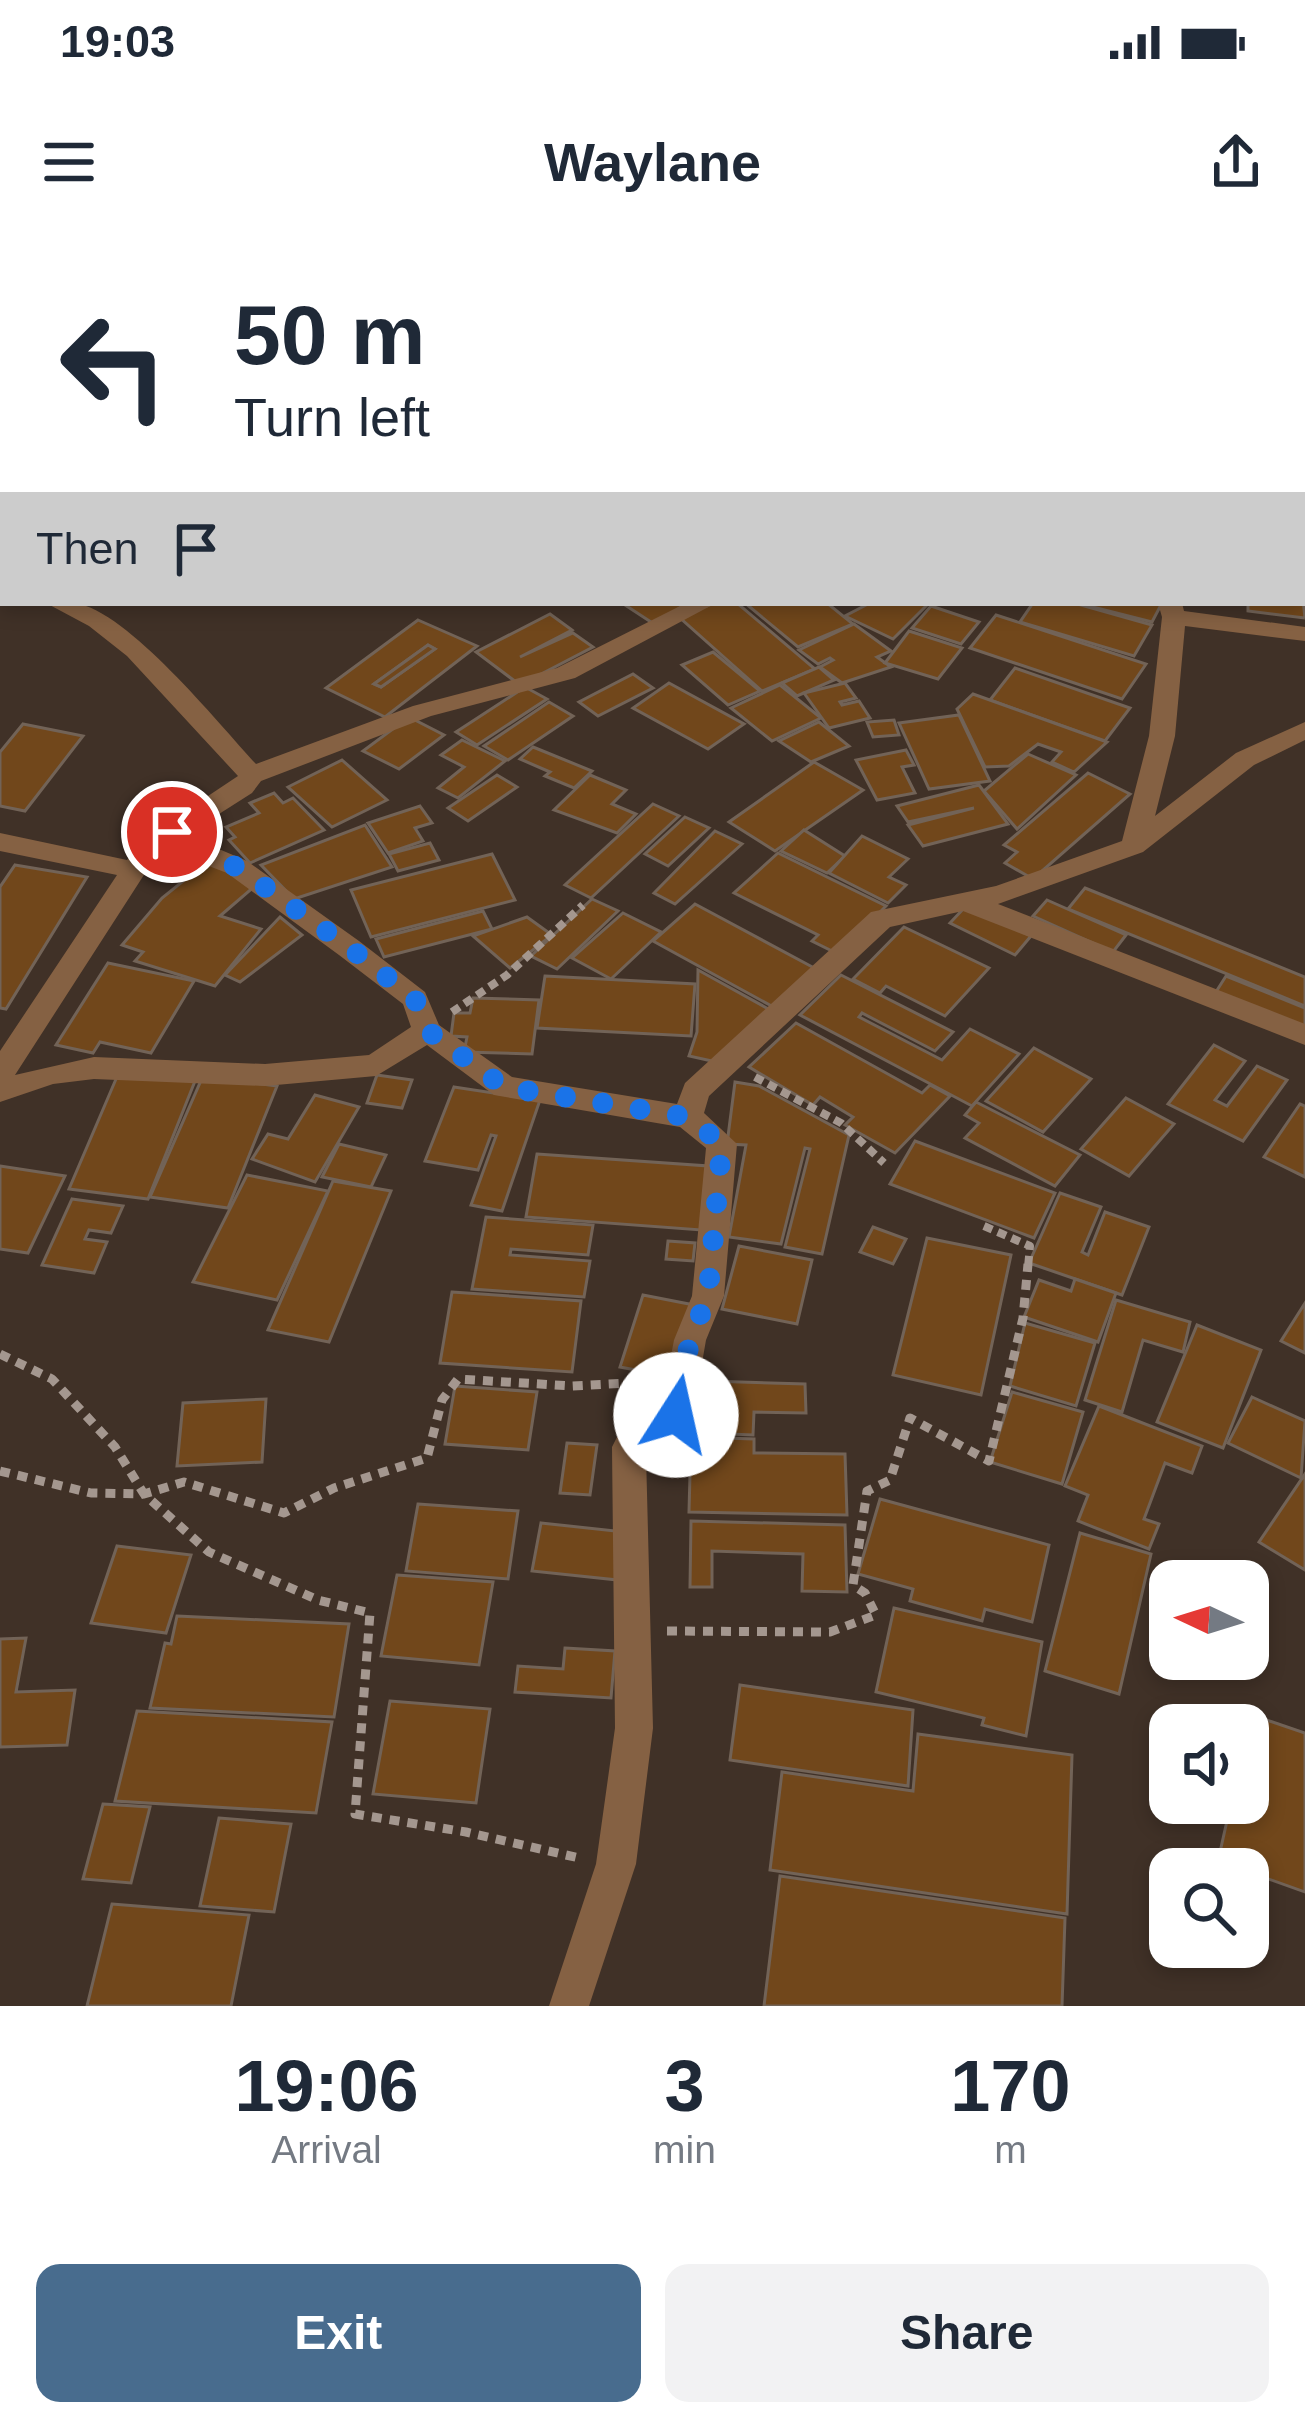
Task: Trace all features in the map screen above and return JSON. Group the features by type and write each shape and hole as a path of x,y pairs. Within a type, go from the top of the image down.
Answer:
{"street":[{"path":"65,606 98,621 136,651 252,775"},
{"path":"174,843 172,832 243,787 252,775 422,711 566,673 698,606"},
{"path":"1134,845 1162,736 1172,610 1305,634"},
{"path":"688,1117 692,1096 704,1081 881,919 1001,894 1134,845 1245,759 1305,730"},
{"path":"0,842 134,870"},
{"path":"0,1074 142,858 174,843 237,867 350,948 415,999 428,1031 504,1087 688,1117 722,1144 708,1296 690,1340 676,1415 629,1447 634,1728 616,1864 569,2006"},
{"path":"964,901 1305,1035"},
{"path":"0,1090 51,1074 94,1068 265,1075 376,1065 428,1031"}],"path":[{"path":"428,1031 507,974 584,905"},
{"path":"742,1071 835,1118 884,1162"},
{"path":"635,1631 830,1632 876,1615 865,1593 853,1585 860,1529 867,1491 890,1480 910,1418 989,1461 1023,1318 1030,1246 984,1226"},
{"path":"0,1354 52,1379 115,1447 144,1494 209,1552 318,1600 370,1613 355,1814 616,1864"},
{"path":"0,1472 91,1493 144,1494 184,1482 284,1513 334,1488 427,1458 442,1400 458,1379 572,1386 628,1383 676,1415"}],"building":[{"path":"627,606 683,606 654,624"},
{"path":"706,606 741,606 815,669 762,691 679,617"},
{"path":"749,606 831,606 853,624 798,647"},
{"path":"864,606 926,606 893,639 845,616"},
{"path":"931,606 979,622 961,644 912,628"},
{"path":"1031,606 1085,606 1152,625 1134,656 1020,622"},
{"path":"1089,606 1160,606 1152,622"},
{"path":"1248,606 1304,606 1305,618 1248,611"},
{"path":"550,614 572,630 520,657 573,633 593,647 520,685 476,652"},
{"path":"996,615 1146,664 1122,699 970,648"},
{"path":"418,620 477,646 385,717 326,688","holes":["428,645 435,649 381,687 374,684"]},
{"path":"854,624 891,651 877,657 891,667 842,683 820,667 833,660 818,664 799,650"},
{"path":"909,631 962,648 938,679 885,663"},
{"path":"428,645 435,649 381,687 374,684"},
{"path":"713,652 760,691 728,705 682,665"},
{"path":"819,667 834,680 797,696 782,683"},
{"path":"1015,668 1130,708 1105,741 990,700"},
{"path":"633,674 653,688 598,716 579,702"},
{"path":"669,683 744,724 708,749 633,708"},
{"path":"845,683 856,698 840,702 842,705 859,701 870,718 829,728 804,693"},
{"path":"780,685 821,718 772,741 731,708"},
{"path":"525,687 547,699 477,745 456,732"},
{"path":"973,694 1107,742 1074,772 1052,762 1061,752 1038,744 1009,766 985,767 957,709"},
{"path":"549,702 573,716 508,760 484,746"},
{"path":"959,715 990,781 929,789 899,723"},
{"path":"409,717 444,735 399,769 363,751"},
{"path":"894,720 899,735 873,737 867,722"},
{"path":"819,722 849,746 811,762 779,741"},
{"path":"23,724 83,736 25,811 0,806 0,752"},
{"path":"462,740 505,761 458,798 438,788 464,767 441,755"},
{"path":"533,747 592,771 574,788 520,759"},
{"path":"906,750 914,765 902,767 915,793 877,800 856,760"},
{"path":"1028,754 1076,775 1017,829 984,791"},
{"path":"342,760 387,800 332,827 288,787"},
{"path":"814,762 863,790 775,851 729,822"},
{"path":"1088,773 1130,794 1033,879 1005,863 1017,852 1004,845"},
{"path":"497,775 517,787 468,821 448,808"},
{"path":"590,775 626,790 612,804 636,814 617,833 554,810"},
{"path":"979,785 1008,824 923,846 908,825 974,808 908,822 897,806"},
{"path":"274,793 283,803 293,798 324,830 250,863 229,840 235,837 226,827 259,813 250,803"},
{"path":"653,804 679,816 591,898 565,885"},
{"path":"420,806 432,823 415,828 423,841 388,853 368,823"},
{"path":"685,817 709,828 668,866 645,854"},
{"path":"365,825 392,867 294,899 261,865"},
{"path":"804,830 845,856 827,873 781,851"},
{"path":"715,831 742,844 675,904 654,893"},
{"path":"862,836 908,859 889,877 906,885 888,903 829,873"},
{"path":"430,843 439,860 398,871 389,854"},
{"path":"778,853 886,906 838,954 812,941 818,935 734,893"},
{"path":"492,854 515,900 371,937 351,890"},
{"path":"208,861 255,886 220,916 261,929 215,986 135,961 143,952 122,945 162,898"},
{"path":"15,865 87,877 6,1009 0,1008 0,887"},
{"path":"1085,888 1305,977 1305,1006 1068,909"},
{"path":"592,899 618,911 557,969 531,956"},
{"path":"1047,900 1126,935 1113,952 1033,916"},
{"path":"695,904 818,970 777,1009 653,941"},
{"path":"966,906 1031,936 1015,955 950,923"},
{"path":"483,911 492,929 384,957 376,939"},
{"path":"623,913 661,932 611,979 572,958"},
{"path":"280,917 302,935 240,982 225,975"},
{"path":"527,917 552,935 510,968 473,936"},
{"path":"904,927 989,968 945,1016 886,986 880,993 853,979"},
{"path":"108,963 194,981 151,1053 100,1042 93,1053 56,1045"},
{"path":"698,970 772,1011 721,1063 689,1056 697,1032"},
{"path":"841,975 953,1032 935,1051 862,1013 859,1017 942,1060 970,1029 1019,1054 972,1106 800,1015"},
{"path":"545,976 695,984 691,1036 537,1028"},
{"path":"1226,976 1305,1008 1305,1031 1214,995"},
{"path":"473,998 539,1000 532,1054 464,1052 467,1037 451,1036 454,1013 470,1013"},
{"path":"796,1023 922,1093 930,1085 950,1096 895,1153 845,1125 853,1117 820,1097 813,1105 749,1067"},
{"path":"1214,1045 1245,1061 1215,1100 1227,1106 1257,1066 1287,1080 1243,1141 1168,1104"},
{"path":"1034,1048 1091,1079 1043,1132 986,1101"},
{"path":"119,1072 195,1081 148,1199 69,1189"},
{"path":"377,1075 412,1080 402,1108 367,1103"},
{"path":"203,1076 277,1086 228,1208 150,1197"},
{"path":"735,1082 759,1086 849,1135 822,1254 785,1247 810,1149 805,1148 781,1244 729,1237 746,1145 727,1144"},
{"path":"454,1087 540,1100 502,1211 471,1205 496,1136 491,1135 478,1170 425,1161"},
{"path":"315,1095 359,1107 315,1182 252,1159 268,1134 288,1139"},
{"path":"1126,1098 1174,1124 1129,1176 1081,1149"},
{"path":"976,1102 1080,1155 1055,1186 965,1138 979,1123 965,1115"},
{"path":"1300,1104 1305,1106 1305,1177 1264,1157"},
{"path":"915,1141 1055,1193 1034,1238 890,1184"},
{"path":"339,1144 386,1155 371,1187 322,1177"},
{"path":"537,1154 708,1166 701,1230 526,1217"},
{"path":"0,1166 65,1176 28,1253 0,1249"},
{"path":"247,1175 328,1191 277,1300 193,1282"},
{"path":"333,1181 391,1191 329,1342 268,1330"},
{"path":"1060,1193 1101,1207 1082,1252 1088,1255 1105,1212 1149,1227 1122,1295 1029,1263"},
{"path":"72,1199 123,1206 111,1233 89,1230 85,1239 107,1242 94,1273 42,1265"},
{"path":"486,1217 593,1225 588,1255 511,1249 510,1255 590,1261 584,1297 472,1289"},
{"path":"873,1227 906,1239 893,1264 860,1252"},
{"path":"927,1238 1011,1255 981,1395 893,1375"},
{"path":"668,1241 695,1243 693,1261 666,1259"},
{"path":"739,1246 812,1260 797,1324 722,1309"},
{"path":"1075,1279 1116,1293 1098,1342 1024,1317 1039,1280 1071,1291"},
{"path":"452,1292 581,1301 572,1372 440,1363"},
{"path":"643,1295 694,1305 673,1377 620,1367"},
{"path":"1116,1300 1190,1322 1183,1352 1143,1340 1122,1412 1085,1400"},
{"path":"1305,1303 1305,1353 1281,1341"},
{"path":"1025,1323 1095,1343 1076,1406 1010,1386"},
{"path":"1197,1325 1261,1350 1223,1448 1157,1422"},
{"path":"708,1381 805,1384 806,1413 754,1412 753,1435 707,1433"},
{"path":"455,1386 537,1392 528,1450 445,1444"},
{"path":"1012,1392 1083,1412 1062,1484 990,1462"},
{"path":"1252,1397 1305,1421 1301,1478 1228,1443"},
{"path":"266,1399 262,1462 177,1466 183,1403"},
{"path":"1099,1406 1202,1446 1192,1473 1165,1463 1144,1519 1159,1524 1149,1549 1078,1521 1088,1495 1065,1486"},
{"path":"691,1437 754,1439 754,1453 845,1454 847,1515 689,1512"},
{"path":"567,1443 597,1445 590,1495 560,1493"},
{"path":"1305,1474 1305,1570 1259,1542"},
{"path":"880,1499 1049,1545 1032,1622 985,1609 982,1621 910,1601 913,1589 858,1574"},
{"path":"418,1504 518,1511 508,1579 406,1571"},
{"path":"691,1521 845,1525 847,1592 802,1591 803,1554 712,1551 712,1587 690,1587"},
{"path":"541,1523 625,1532 618,1580 532,1571"},
{"path":"1080,1533 1151,1554 1119,1694 1045,1671"},
{"path":"117,1546 191,1555 166,1633 91,1623"},
{"path":"397,1575 493,1582 479,1665 381,1656"},
{"path":"894,1608 1042,1642 1026,1736 982,1725 984,1718 876,1692"},
{"path":"177,1616 349,1624 334,1717 150,1708 165,1643 171,1644"},
{"path":"26,1638 16,1692 75,1690 67,1745 0,1747 0,1639"},
{"path":"565,1648 615,1651 611,1698 515,1692 518,1666 563,1669"},
{"path":"740,1685 913,1710 908,1786 730,1760"},
{"path":"390,1701 490,1709 476,1803 373,1794"},
{"path":"137,1711 332,1722 316,1813 115,1801"},
{"path":"1269,1721 1305,1733 1305,1892 1269,1879 1269,1848 1221,1848 1226,1824 1269,1824"},
{"path":"918,1734 1072,1755 1067,1914 770,1870 782,1772 913,1791"},
{"path":"103,1804 150,1807 131,1883 83,1879"},
{"path":"219,1818 291,1824 274,1912 200,1906"},
{"path":"780,1876 1065,1918 1062,2006 764,2006"},
{"path":"112,1904 249,1915 231,2006 87,2006"}],"route":[{"path":"172,832 174,843 237,867 350,948 415,999 428,1031 504,1087 688,1117 722,1144 708,1296 690,1340 676,1415"}]}
